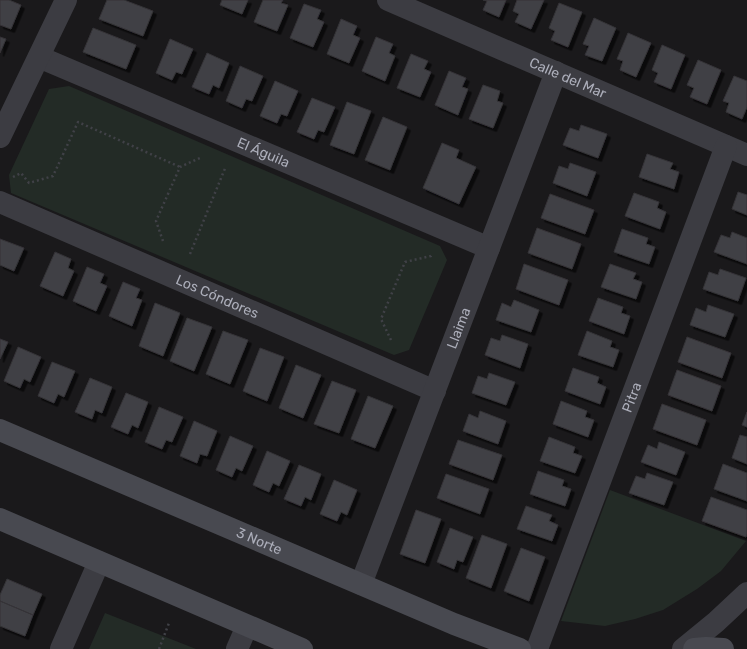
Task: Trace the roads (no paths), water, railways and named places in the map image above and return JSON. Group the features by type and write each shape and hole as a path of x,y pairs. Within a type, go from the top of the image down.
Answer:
{"street":[{"path":"0,137 66,0"},
{"name":"Calle del Mar","path":"388,0 747,154"},
{"name":"El Águila","path":"39,57 490,248"},
{"name":"Llaima","path":"361,584 556,72"},
{"name":"Pitra","path":"537,649 726,146"},
{"name":"Los Cóndores","path":"0,202 435,391"},
{"name":"3 Norte","path":"0,430 454,624 520,649"},
{"path":"0,519 302,649"},
{"path":"61,649 99,562"},
{"path":"683,649 716,622 747,593"},
{"path":"237,649 247,626"},
{"path":"694,649 723,649"}]}
